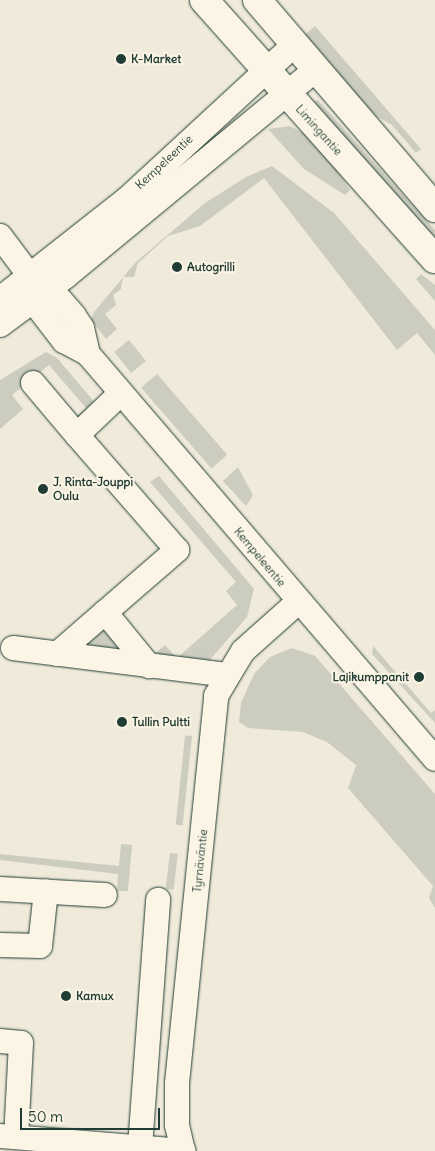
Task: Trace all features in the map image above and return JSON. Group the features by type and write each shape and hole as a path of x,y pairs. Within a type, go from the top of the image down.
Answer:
{"main road":[{"name":"Limingantie","path":"204,0 435,259"},
{"path":"257,0 435,208"}],"street":[{"name":"Kempeleentie","path":"295,44 126,200 30,276 42,295 64,341 88,354 119,395 435,759"},
{"name":"Kempeleentie","path":"42,295 316,69"},
{"path":"0,236 30,276 0,299"},
{"path":"0,324 42,295"},
{"path":"33,383 177,550 57,654"},
{"path":"77,435 119,395"},
{"name":"Tyrnäväntie","path":"183,1151 177,1125 177,1083 216,696 226,675 243,651 298,602"},
{"path":"105,612 149,666"},
{"path":"13,648 226,675"},
{"path":"0,889 105,895"},
{"path":"0,944 40,946 46,891"},
{"path":"140,1147 158,900"},
{"path":"0,1041 21,1043 9,1091 8,1137 183,1151"}],"shaded area":[{"path":"315,26 421,149 416,153 392,125 369,112 303,36"},
{"path":"318,100 435,230 435,243 313,102"},
{"path":"290,126 309,136 329,157 350,190 345,195 304,169 268,129"},
{"path":"272,166 334,213 435,330 435,355 417,333 397,350 264,178 200,226 168,236 138,263 134,277 123,277 135,263 205,203 246,177"},
{"path":"421,274 435,285 435,301 416,279"},
{"path":"123,277 121,289 113,295 116,305 105,314 117,329 106,339 91,320 94,312"},
{"path":"129,340 146,361 131,373 114,352"},
{"path":"46,352 57,358 97,405 80,419 76,417 86,408 49,365 12,395 23,409 0,429 0,380"},
{"path":"157,374 227,455 211,469 141,388"},
{"path":"238,467 253,495 246,506 223,481"},
{"path":"159,476 254,589 247,617 209,661 154,657 153,655 165,645 177,658 237,605 226,591 236,582 150,482"},
{"path":"108,626 130,652 84,646"},
{"path":"373,646 431,713 435,710 435,723 372,654"},
{"path":"292,648 315,656 435,794 435,908 429,898 433,886 348,788 356,765 327,742 303,732 248,728 239,722 241,703 254,674 270,657"},
{"path":"185,735 192,736 183,826 176,825"},
{"path":"121,844 132,845 128,891 117,891 118,874 0,860 0,854 119,866"},
{"path":"170,853 178,854 174,890 166,889"}],"place":[{"name":"K-Market","path":"121,59"},
{"name":"Autogrilli","path":"177,267"},
{"name":"J. Rinta-Jouppi Oulu","path":"43,489"},
{"name":"Lajikumppanit","path":"419,677"},
{"name":"Tullin Pultti","path":"122,722"},
{"name":"Kamux","path":"66,996"}]}
